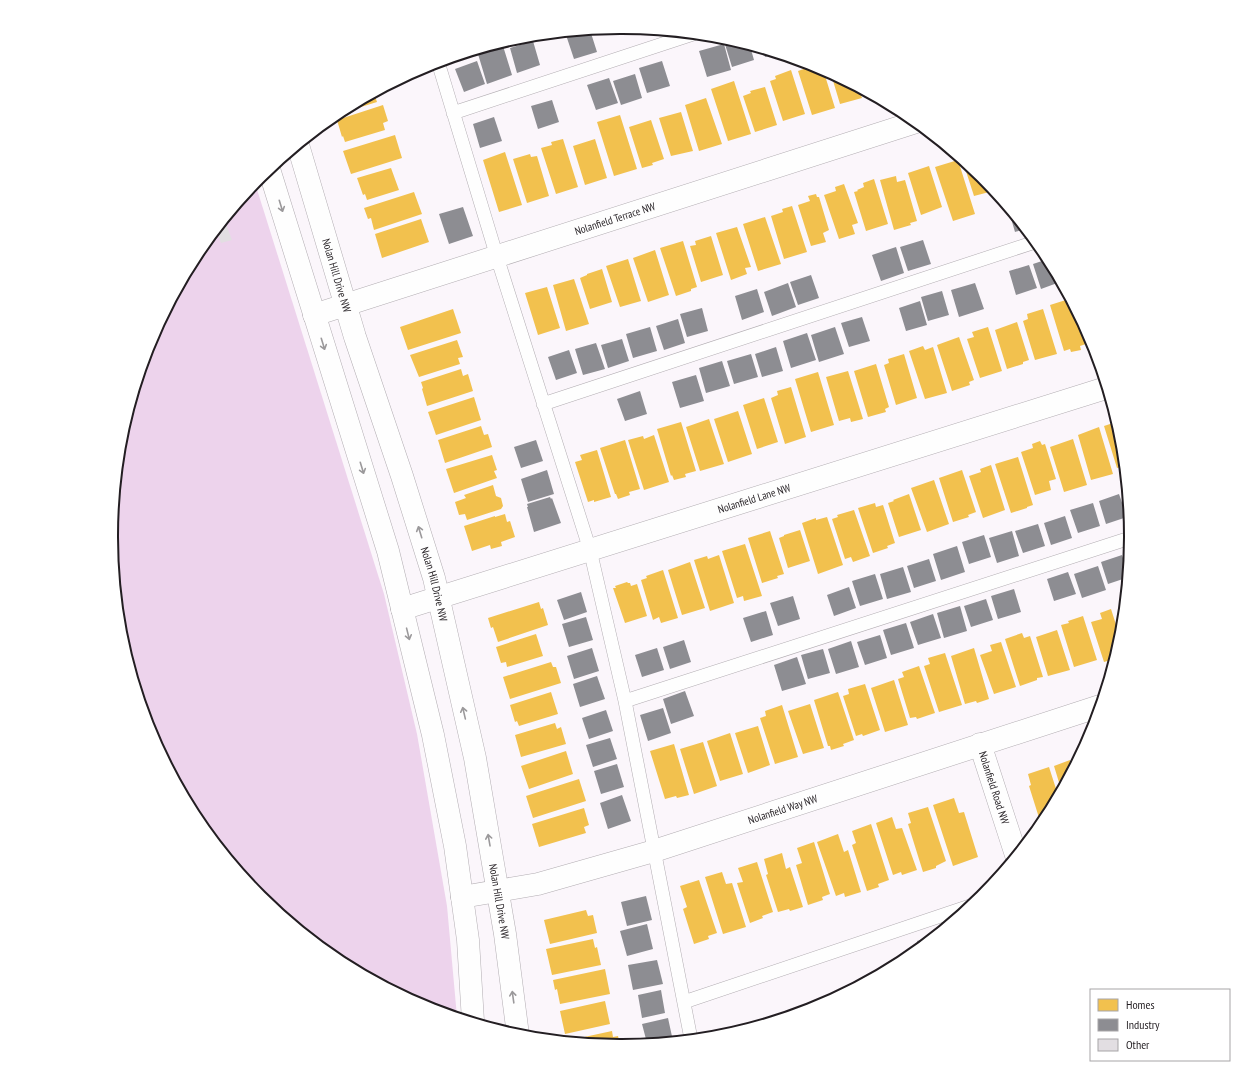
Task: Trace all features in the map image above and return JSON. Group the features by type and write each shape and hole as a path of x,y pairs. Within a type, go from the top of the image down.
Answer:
{"street":[{"name":"Nolanfield Terrace NW","path":"314,315 908,125"},
{"name":"Nolan Hill Drive NW","path":"300,151 346,306 434,578 475,758 505,934 517,1028"},
{"path":"272,176 388,552 433,735 455,846 468,940 473,1016"},
{"name":"Nolanfield Lane NW","path":"402,609 1101,390"},
{"name":"Nolanfield Way NW","path":"462,897 538,884 654,851 1093,708"},
{"name":"Nolanfield Road NW","path":"980,744 1014,849"}],"lane":[{"path":"453,113 682,38"},
{"path":"440,68 497,257 590,550 625,701 690,1034"},
{"path":"543,404 1029,244"},
{"path":"625,701 1124,540"},
{"path":"684,1002 955,911"}],"shaded area":[{"path":"257,190 384,594 417,734 447,906 456,1011 429,1001 399,987 370,972 342,954 315,935 290,914 243,868 203,816 170,759 145,698 136,667 128,635 123,602 118,536 123,471 128,438 136,406 145,375 157,344 170,314 186,285 203,257 222,231"}],"building: Homes":[{"path":"804,69 826,78 835,108 812,115 798,71"},
{"path":"791,70 805,114 783,121 770,81 776,79 775,76"},
{"path":"734,81 751,134 728,141 711,89"},
{"path":"833,81 861,95 862,98 840,104"},
{"path":"765,87 777,125 755,132 743,96 751,93 750,91"},
{"path":"376,98 377,102 360,107"},
{"path":"706,98 722,144 699,151 685,105"},
{"path":"383,105 388,121 383,123 385,130 345,142 338,122 344,118"},
{"path":"681,112 693,151 671,156 659,118"},
{"path":"620,115 637,169 614,176 597,122"},
{"path":"651,120 664,159 652,163 653,165 642,168 629,127"},
{"path":"395,135 402,158 351,174 343,151"},
{"path":"563,139 578,187 556,194 541,148 552,145 551,142"},
{"path":"595,139 607,178 585,185 573,146"},
{"path":"505,152 522,205 499,212 483,160"},
{"path":"530,154 531,157 537,156 549,196 527,203 513,159"},
{"path":"954,161 960,166 975,214 953,221 935,167"},
{"path":"929,166 942,207 921,215 908,173"},
{"path":"391,168 399,190 367,200 365,194 363,195 357,178"},
{"path":"966,172 987,193 974,196"},
{"path":"896,176 897,182 905,180 917,221 910,223 911,225 894,230 880,180"},
{"path":"874,179 888,224 866,231 854,192 864,187 863,183"},
{"path":"844,184 858,223 852,225 855,234 839,239 824,195 836,191 835,187"},
{"path":"414,192 422,214 374,230 371,218 368,219 364,208"},
{"path":"816,194 817,197 819,197 829,230 823,233 826,242 811,246 798,205 810,201 808,196"},
{"path":"792,206 807,252 784,259 771,216 783,212 782,209"},
{"path":"765,217 781,264 758,271 743,224"},
{"path":"421,219 429,242 382,258 375,234"},
{"path":"737,227 751,267 745,268 747,274 731,280 716,233"},
{"path":"711,236 723,275 701,282 690,246 696,245 695,241"},
{"path":"683,241 697,287 691,289 691,291 676,296 660,248"},
{"path":"655,250 669,295 648,302 633,258"},
{"path":"628,259 641,301 620,307 606,266"},
{"path":"602,269 612,302 590,309 580,278"},
{"path":"574,279 589,324 566,331 553,285"},
{"path":"547,287 560,328 538,335 525,293"},
{"path":"1065,300 1085,344 1080,346 1081,350 1071,352 1070,349 1064,351 1050,305"},
{"path":"453,309 461,333 408,350 400,327"},
{"path":"1043,309 1057,354 1035,360 1023,321 1028,319 1027,314"},
{"path":"1017,322 1029,360 1023,362 1023,364 1007,369 995,330"},
{"path":"988,327 1002,371 980,378 967,339 974,337 972,332"},
{"path":"959,337 974,380 969,382 970,385 952,391 937,345"},
{"path":"457,340 463,357 458,358 460,364 419,377 410,355"},
{"path":"923,346 925,350 933,347 947,393 925,399 909,351"},
{"path":"904,354 917,398 896,405 884,365 889,363 888,359"},
{"path":"876,364 889,407 885,409 886,412 868,417 854,371"},
{"path":"461,369 463,376 468,374 473,391 427,406 421,382"},
{"path":"848,371 863,419 851,422 850,418 839,421 826,377"},
{"path":"818,372 834,425 811,432 795,379"},
{"path":"791,387 806,437 785,444 771,398 778,395 777,391"},
{"path":"474,397 481,420 436,435 428,412"},
{"path":"764,398 778,442 757,449 743,405"},
{"path":"738,411 752,454 728,462 714,419"},
{"path":"709,419 724,464 700,471 686,427"},
{"path":"681,422 696,471 685,474 686,477 674,480 672,475 671,476 657,429"},
{"path":"1110,424 1118,468 1117,468 1104,426"},
{"path":"481,426 484,435 488,434 492,447 445,463 438,440"},
{"path":"1099,427 1113,474 1091,480 1078,435"},
{"path":"654,435 669,482 644,490 628,440 643,436 644,439"},
{"path":"1073,439 1087,485 1064,492 1050,447"},
{"path":"625,440 640,489 629,492 630,495 618,499 600,448"},
{"path":"1040,441 1042,445 1045,444 1056,479 1049,481 1051,490 1035,495 1021,452 1033,448 1032,444"},
{"path":"597,450 611,497 594,502 594,500 588,502 575,462 582,460 580,455"},
{"path":"492,455 497,470 494,471 497,478 454,493 446,469"},
{"path":"1018,457 1033,505 1011,513 995,464"},
{"path":"991,465 1005,510 983,518 969,476 981,472 980,469"},
{"path":"962,470 976,512 968,515 969,517 953,522 939,478"},
{"path":"934,480 949,524 927,532 911,488"},
{"path":"493,485 496,496 501,498 503,506 501,509 467,520 465,514 459,515 455,502 466,498 464,495"},
{"path":"909,494 921,530 899,537 888,503"},
{"path":"875,503 876,507 883,505 895,543 887,546 888,548 873,553 858,508"},
{"path":"854,510 870,556 853,562 851,557 845,559 832,519 838,517 837,515"},
{"path":"505,514 507,522 510,521 515,537 501,542 502,546 491,549 490,545 472,551 464,526"},
{"path":"827,517 843,565 818,574 802,523 816,518 816,520"},
{"path":"800,530 810,561 788,568 779,538"},
{"path":"770,531 784,574 777,576 778,578 762,583 748,538"},
{"path":"745,544 762,596 744,601 743,596 737,598 722,551"},
{"path":"719,555 734,603 710,611 694,560 707,556 708,559"},
{"path":"690,562 705,608 682,615 668,570"},
{"path":"663,570 678,618 661,623 659,617 653,620 641,580 647,578 646,576"},
{"path":"627,582 630,583 631,586 637,584 647,616 625,623 613,588"},
{"path":"539,602 541,609 543,608 548,625 498,642 488,618"},
{"path":"1111,609 1116,624 1108,661 1104,662 1091,622 1102,619 1100,613"},
{"path":"1083,616 1097,660 1074,667 1061,625"},
{"path":"1057,630 1070,670 1048,676 1036,637"},
{"path":"1022,633 1024,638 1030,636 1043,677 1037,678 1037,680 1020,686 1005,639"},
{"path":"536,634 543,656 507,667 506,662 501,663 496,647"},
{"path":"1001,642 1016,687 994,694 980,655 992,651 990,645"},
{"path":"974,648 989,699 977,703 976,701 965,704 951,656"},
{"path":"945,653 962,705 939,712 924,666 930,664 928,658"},
{"path":"551,662 553,667 556,667 561,683 510,699 503,677"},
{"path":"919,666 935,713 917,719 916,717 910,718 898,679 904,677 902,672"},
{"path":"894,680 908,725 885,732 871,688"},
{"path":"865,684 880,730 863,736 862,734 856,736 843,696 849,694 848,689"},
{"path":"551,692 558,714 519,726 517,721 515,722 510,705"},
{"path":"838,692 854,740 843,744 844,746 831,750 830,746 828,746 814,700"},
{"path":"810,704 824,748 803,754 788,711"},
{"path":"782,705 798,757 775,764 760,718 766,716 765,711"},
{"path":"555,723 557,729 561,727 566,744 521,757 515,735"},
{"path":"758,726 770,765 748,773 735,733"},
{"path":"730,733 743,774 720,781 707,741"},
{"path":"703,742 717,786 694,794 680,749"},
{"path":"674,744 689,795 665,799 650,751"},
{"path":"566,751 573,774 529,789 521,766"},
{"path":"1070,760 1059,783 1054,766"},
{"path":"1049,767 1056,788 1039,817 1029,786 1031,785 1028,774"},
{"path":"579,779 586,801 533,818 526,796"},
{"path":"954,798 959,813 964,812 978,857 953,866 933,805"},
{"path":"928,807 946,861 936,866 936,868 923,872 908,824 911,823 908,813"},
{"path":"584,808 589,825 584,827 586,833 539,847 532,824"},
{"path":"892,817 896,829 902,828 917,870 902,875 901,872 893,875 876,823"},
{"path":"871,824 889,880 878,884 879,887 867,891 852,845 856,843 852,831"},
{"path":"838,834 844,852 848,850 861,892 845,897 844,893 836,896 817,842"},
{"path":"814,842 830,894 822,897 823,900 808,905 796,865 802,863 797,848"},
{"path":"782,853 786,869 790,867 803,907 790,911 789,909 778,912 766,875 768,874 764,859"},
{"path":"757,862 773,912 750,923 737,883 743,882 738,868"},
{"path":"722,872 726,884 732,883 746,927 723,934 705,877"},
{"path":"699,880 717,933 708,936 709,939 694,944 683,909 687,907 680,886"},
{"path":"586,910 588,916 593,915 597,933 550,944 544,920"},
{"path":"593,939 595,948 597,947 601,965 552,975 546,949"},
{"path":"605,969 610,994 560,1004 557,989 555,990 553,980"},
{"path":"605,1001 610,1024 565,1034 560,1011"},
{"path":"612,1031 613,1037 618,1036 619,1039 588,1038 582,1037"}],"building: Industry":[{"path":"592,35 597,52 574,59 567,37"},
{"path":"533,42 540,65 517,73 510,48"},
{"path":"724,45 731,70 707,77 699,51"},
{"path":"725,45 751,51 754,60 732,67"},
{"path":"504,48 512,75 487,84 478,55"},
{"path":"477,61 485,84 464,92 455,69"},
{"path":"662,61 670,86 647,93 639,68"},
{"path":"635,74 642,98 621,105 613,81"},
{"path":"609,78 618,103 596,110 587,85"},
{"path":"552,100 559,122 538,129 531,106"},
{"path":"494,117 502,141 480,148 473,124"},
{"path":"463,207 473,236 449,244 439,214"},
{"path":"1012,221 1020,231 1015,232"},
{"path":"923,240 931,264 908,271 900,247"},
{"path":"896,247 904,273 881,281 872,255"},
{"path":"1042,261 1055,284 1041,289 1033,264"},
{"path":"1029,265 1037,288 1016,295 1009,271"},
{"path":"811,275 819,298 798,305 790,282"},
{"path":"788,283 796,307 772,316 764,292"},
{"path":"975,283 984,309 959,317 951,290"},
{"path":"757,289 764,312 742,320 735,296"},
{"path":"942,291 949,315 928,321 921,297"},
{"path":"920,301 927,325 906,331 899,308"},
{"path":"702,308 708,331 687,337 680,314"},
{"path":"862,317 870,341 849,347 841,323"},
{"path":"678,319 685,343 664,350 656,326"},
{"path":"650,327 657,351 633,358 626,334"},
{"path":"835,327 844,354 819,362 811,335"},
{"path":"807,333 816,360 791,368 783,341"},
{"path":"622,339 629,361 608,368 601,345"},
{"path":"596,343 605,369 583,375 575,349"},
{"path":"776,347 783,371 762,377 755,354"},
{"path":"569,350 577,373 556,380 548,357"},
{"path":"751,354 758,377 734,384 727,361"},
{"path":"722,361 730,386 706,393 699,368"},
{"path":"696,375 704,401 680,408 672,382"},
{"path":"640,391 647,414 625,421 617,399"},
{"path":"536,440 543,461 521,468 514,447"},
{"path":"547,470 554,494 528,502 521,479"},
{"path":"1119,494 1122,502 1123,518 1106,524 1099,501"},
{"path":"550,497 551,499 552,498 561,523 534,532 527,504"},
{"path":"1093,503 1100,526 1078,533 1070,510"},
{"path":"1065,516 1072,538 1051,545 1044,523"},
{"path":"1038,524 1045,546 1023,553 1015,531"},
{"path":"1012,531 1019,556 997,563 989,538"},
{"path":"984,535 991,557 969,564 962,542"},
{"path":"957,546 965,572 941,580 933,554"},
{"path":"1122,555 1121,580 1108,584 1101,562"},
{"path":"929,559 936,581 914,588 907,566"},
{"path":"1098,566 1106,590 1082,598 1074,574"},
{"path":"903,567 911,592 887,599 880,574"},
{"path":"1068,572 1076,594 1054,601 1047,579"},
{"path":"875,574 883,599 860,606 852,581"},
{"path":"849,587 856,608 834,616 827,595"},
{"path":"1014,589 1021,612 998,619 991,596"},
{"path":"581,592 587,612 564,620 557,600"},
{"path":"793,596 800,619 778,626 770,603"},
{"path":"986,599 993,620 971,627 964,606"},
{"path":"960,606 967,631 944,638 937,613"},
{"path":"766,611 773,635 751,642 743,618"},
{"path":"933,614 941,638 918,645 910,622"},
{"path":"586,617 593,640 569,647 562,624"},
{"path":"906,623 914,648 891,655 883,630"},
{"path":"880,635 887,658 865,665 857,642"},
{"path":"684,640 691,662 670,669 663,647"},
{"path":"851,641 859,667 836,674 828,649"},
{"path":"592,648 599,671 574,679 567,656"},
{"path":"657,648 664,670 642,677 635,655"},
{"path":"823,649 830,673 808,679 801,655"},
{"path":"797,657 806,684 782,691 774,665"},
{"path":"597,676 605,699 580,707 573,684"},
{"path":"685,691 694,716 671,724 663,699"},
{"path":"663,708 671,733 648,741 640,715"},
{"path":"606,710 613,731 589,739 582,718"},
{"path":"610,738 617,759 593,767 586,745"},
{"path":"617,764 624,787 601,794 594,771"},
{"path":"622,795 631,821 608,829 600,803"},
{"path":"646,896 652,920 627,926 621,902"},
{"path":"647,924 653,949 627,956 620,931"},
{"path":"657,960 663,984 633,990 628,965"},
{"path":"661,990 665,1013 642,1018 638,995"},
{"path":"668,1018 672,1036 646,1038 642,1024"}],"building: Other":[{"path":"227,225 232,240 221,243 218,236"}]}
